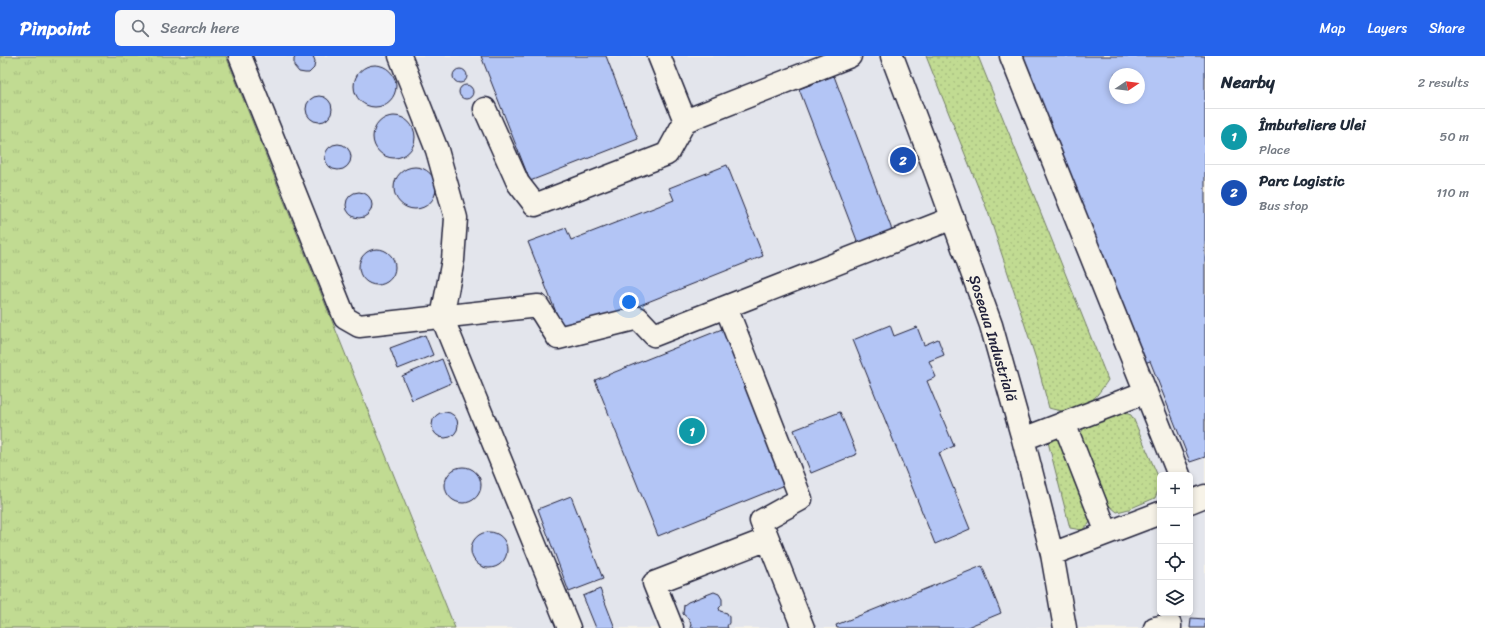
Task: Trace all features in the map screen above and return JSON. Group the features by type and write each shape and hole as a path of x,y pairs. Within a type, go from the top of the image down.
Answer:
{"street":[{"path":"240,56 345,318 359,326 538,306 558,338 638,318 654,335 953,218"},
{"path":"400,56 437,150 456,218 453,260 442,317 569,628"},
{"path":"659,56 685,122"},
{"path":"485,110 518,183 535,205 667,154 685,122 850,56"},
{"name":"Șoseaua Industrială","path":"892,56 953,218 991,325 1023,439 1052,554 1065,628"},
{"path":"1011,56 1178,472"},
{"path":"726,307 801,499 761,521 803,628"},
{"path":"1023,439 1146,392"},
{"path":"1064,423 1107,533"},
{"path":"1193,501 1205,496"},
{"path":"1052,554 1157,514"},
{"path":"672,628 654,583 768,539"},
{"path":"1155,628 1170,625 1170,628"}],"shaded area":[{"path":"226,56 1205,56 1205,628 455,628"}],"green space":[{"path":"0,56 226,56 455,628 0,628"},
{"path":"926,56 978,56 1108,380 1093,399 1079,410 1066,411 1049,408 1036,359 988,212"},
{"path":"1122,412 1131,415 1157,474 1157,493 1155,498 1129,509 1117,512 1105,502 1079,437 1084,427"},
{"path":"1057,438 1065,444 1091,516 1089,524 1082,530 1070,528 1048,442"}],"building":[{"path":"296,56 313,56 315,61 314,68 309,73 299,72 294,66 294,59"},
{"path":"481,56 606,56 638,139 530,181"},
{"path":"1023,56 1205,56 1205,457 1190,462 1150,361 1142,364"},
{"path":"371,65 379,65 387,68 393,74 396,86 393,98 387,104 379,107 371,107 363,104 357,98 354,90 354,82 357,74 363,68"},
{"path":"457,69 463,69 467,73 467,79 463,83 457,83 453,79 453,73"},
{"path":"834,76 892,230 858,243 799,89"},
{"path":"463,85 469,85 473,89 473,95 469,99 463,99 459,95 459,89"},
{"path":"319,96 328,100 332,109 328,118 319,122 310,118 306,109 310,100"},
{"path":"390,116 398,116 406,119 412,125 415,137 412,149 406,155 398,158 390,158 382,155 376,149 373,141 373,133 376,125 382,119"},
{"path":"338,144 347,148 351,157 347,166 338,170 329,166 325,157 329,148"},
{"path":"727,165 763,256 565,335 528,242 566,228 571,240 584,235 674,200 669,188"},
{"path":"411,167 419,167 427,170 433,176 436,188 433,200 427,206 419,209 411,209 403,206 397,200 394,192 394,184 397,176 403,170"},
{"path":"359,192 368,196 372,205 368,214 359,218 350,214 346,205 350,196"},
{"path":"377,249 387,252 392,257 395,267 392,277 387,282 377,285 367,282 362,277 359,267 362,257 367,252"},
{"path":"890,325 894,336 917,327 924,345 938,339 944,355 929,361 936,377 927,381 954,446 939,453 970,529 935,544 853,340"},
{"path":"727,327 790,483 658,536 595,380"},
{"path":"425,335 433,355 398,369 390,348"},
{"path":"442,359 451,383 412,400 402,376"},
{"path":"445,412 454,416 458,425 454,434 445,438 436,434 432,425 436,416"},
{"path":"840,412 857,454 811,473 794,430"},
{"path":"463,467 473,470 478,475 481,485 478,495 473,500 463,503 453,500 448,495 445,485 448,475 453,470"},
{"path":"571,496 603,579 569,592 538,509"},
{"path":"489,532 499,535 504,540 507,550 504,560 499,565 489,568 479,565 474,560 471,550 474,540 479,535"},
{"path":"982,566 1001,613 965,628 837,628 836,625"},
{"path":"600,589 615,628 596,628 583,596"},
{"path":"714,592 719,594 722,599 722,605 719,608 720,611 727,613 729,617 728,628 690,628 691,624 689,619 683,614 684,605"},
{"path":"1191,618 1205,619 1205,628 1190,628"}],"place":[{"name":"Parc Logistic","path":"903,160"},
{"name":"Îmbuteliere Ulei","path":"692,431"}]}
